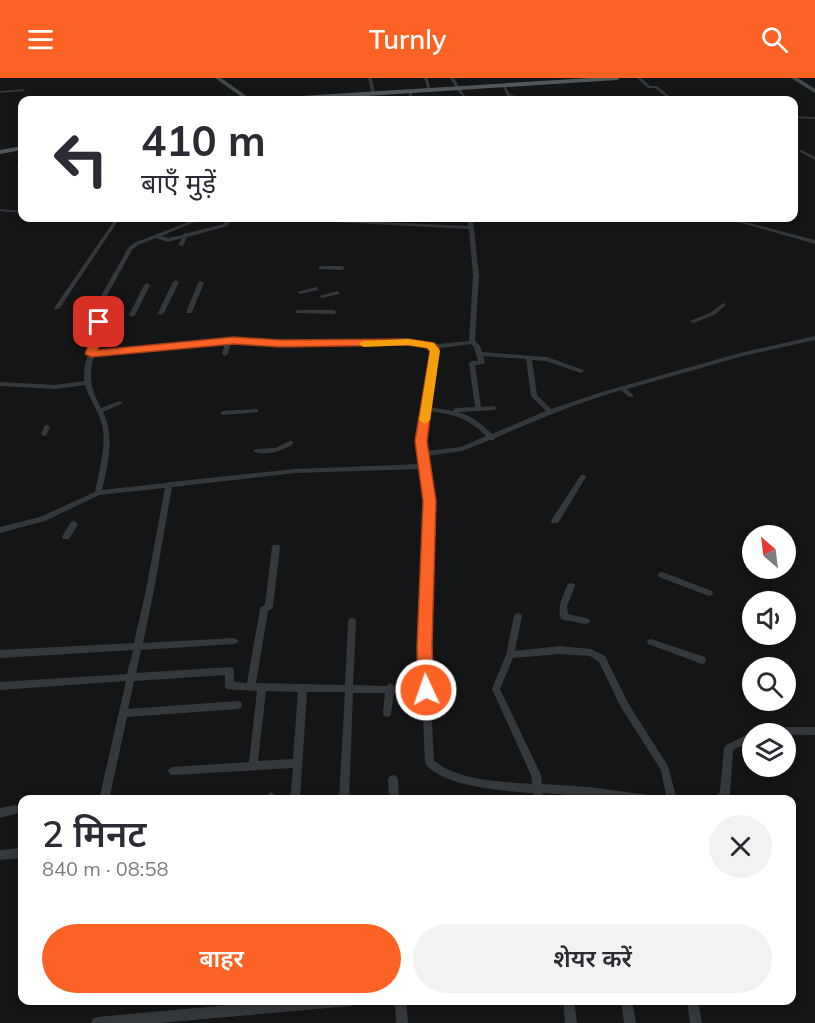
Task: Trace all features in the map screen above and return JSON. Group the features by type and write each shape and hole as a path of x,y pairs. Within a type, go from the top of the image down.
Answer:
{"main road":[{"path":"340,96 599,78"},
{"path":"503,85 511,81 617,78"},
{"path":"0,152 18,148"}],"street":[{"path":"218,78 243,96"},
{"path":"370,78 374,94"},
{"path":"426,78 430,90"},
{"path":"452,78 466,96"},
{"path":"639,78 649,87 656,87 667,96"},
{"path":"794,78 815,91"},
{"path":"503,85 511,96"},
{"path":"0,92 24,90"},
{"path":"409,92 410,96"},
{"path":"798,117 815,118"},
{"path":"802,150 815,159"},
{"path":"0,210 18,212"},
{"path":"57,308 115,222"},
{"path":"98,493 106,426 87,384 91,354 100,330 95,312 130,249 192,222"},
{"path":"156,236 168,240 226,225 227,222"},
{"path":"362,222 472,228"},
{"path":"414,222 414,226"},
{"path":"471,222 476,276 472,342"},
{"path":"741,222 815,242"},
{"path":"181,245 186,234"},
{"path":"321,268 342,268"},
{"path":"161,313 176,282"},
{"path":"189,312 201,283"},
{"path":"132,315 147,285"},
{"path":"300,292 316,289"},
{"path":"322,296 337,293"},
{"path":"693,321 712,314 723,305"},
{"path":"298,312 334,312"},
{"path":"423,454 462,449 550,412 622,388 742,354 815,338"},
{"path":"91,354 228,341 371,344 391,342 435,347 472,342 477,346 482,363 472,363 478,409"},
{"path":"225,354 228,341"},
{"path":"435,347 421,441 429,501 424,647 430,763 439,772 462,779 602,795"},
{"path":"479,354 547,359 581,370"},
{"path":"529,357 534,396 550,412"},
{"path":"0,384 55,387 87,384"},
{"path":"622,388 631,396"},
{"path":"99,411 120,403"},
{"path":"426,409 449,411 494,408"},
{"path":"223,413 256,411"},
{"path":"449,411 477,421 492,438"},
{"path":"256,451 276,450 290,443"},
{"path":"0,530 42,519 98,493 169,484 267,476 295,471 425,466"},
{"path":"555,521 583,477"},
{"path":"105,795 138,646 169,484"},
{"path":"66,537 74,524"},
{"path":"251,687 264,609 269,607 276,547"},
{"path":"662,575 709,593"},
{"path":"571,586 563,606 564,617 586,621"},
{"path":"518,616 510,655 496,689 536,775 538,795"},
{"path":"344,795 352,621"},
{"path":"0,654 234,641"},
{"path":"651,642 702,660"},
{"path":"510,655 560,650 591,652 602,659 625,706 665,769 671,795"},
{"path":"0,686 230,671 229,686 390,687 426,690"},
{"path":"253,766 262,687"},
{"path":"295,795 303,687"},
{"path":"387,713 390,687"},
{"path":"123,713 238,705"},
{"path":"796,730 815,730"},
{"path":"724,795 729,748 742,742"},
{"path":"173,771 298,763"},
{"path":"393,779 394,795"},
{"path":"0,813 15,810"},
{"path":"0,855 18,853"},
{"path":"97,1023 287,1005"},
{"path":"400,1005 402,1023"},
{"path":"569,1005 571,1023"},
{"path":"627,1005 630,1023"},
{"path":"693,1005 696,1023"}],"slow traffic":[{"path":"364,344 408,342 430,345 435,351 425,420"}],"route":[{"path":"99,322 100,330 91,354 222,343 234,340 281,344 408,342 430,345 435,351 421,441 429,501 424,647 426,690"}]}
